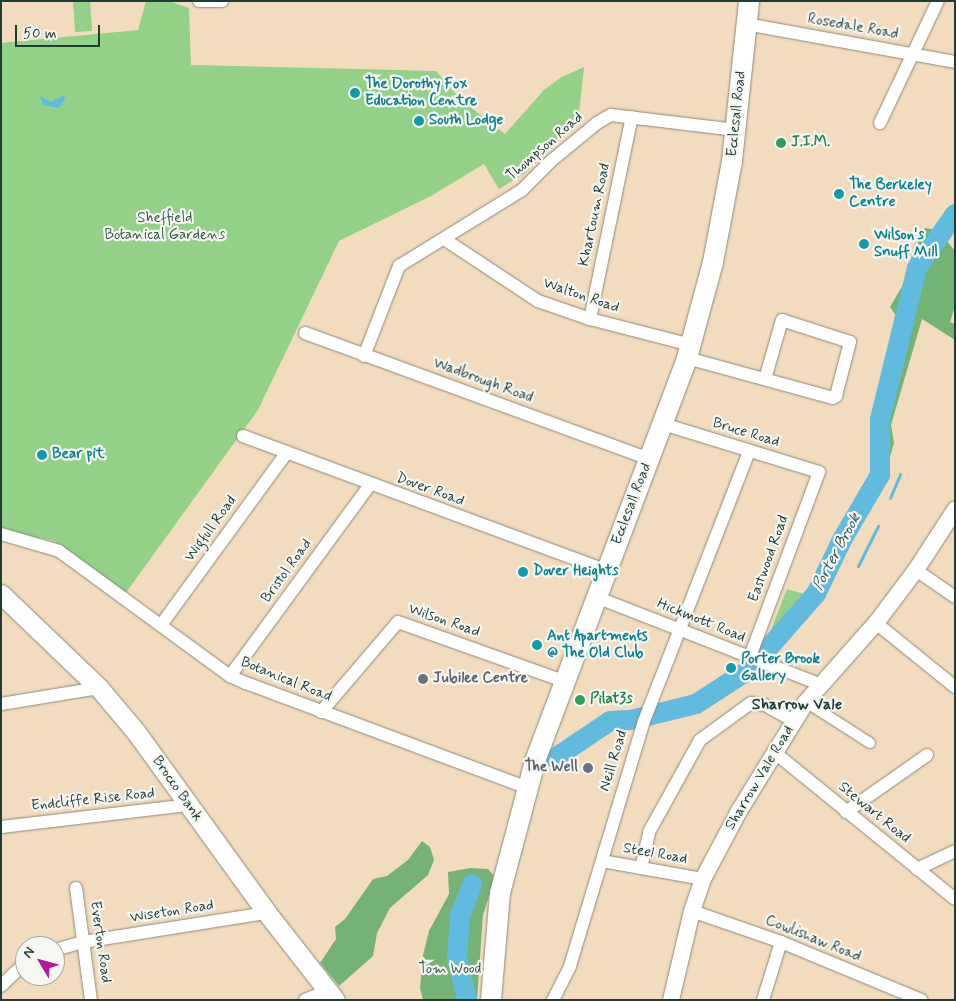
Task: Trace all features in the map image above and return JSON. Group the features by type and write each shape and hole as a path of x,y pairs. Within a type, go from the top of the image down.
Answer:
{"main road":[{"name":"Ecclesall Road","path":"491,1000 500,893 544,733 650,459 689,352 725,210 736,130 748,1"},
{"name":"Brocco Bank","path":"1,594 99,688 136,732 267,913 331,995"}],"street":[{"path":"199,1 222,1"},
{"path":"880,122 938,1"},
{"name":"Rosedale Road","path":"746,24 955,62"},
{"name":"Thompson Road","path":"364,356 398,266 522,190 551,161 597,123 611,115 736,130"},
{"name":"Khartoum Road","path":"590,320 632,117"},
{"name":"Walton Road","path":"444,239 538,301 765,379 833,398 836,396 850,342 782,320 765,379"},
{"name":"Wadbrough Road","path":"305,333 650,459"},
{"name":"Bruce Road","path":"663,424 819,472"},
{"name":"Dover Road","path":"243,436 370,485 606,570"},
{"name":"Neill Road","path":"553,1000 570,966 646,716 749,451"},
{"name":"Wigfull Road","path":"161,625 287,452"},
{"name":"Eastwood Road","path":"751,658 819,472"},
{"name":"Bristol Road","path":"230,676 370,485"},
{"name":"Sharrow Vale Road","path":"671,1000 692,910 703,879 774,752 806,702 876,624 916,570 955,510"},
{"name":"Botanical Road","path":"1,534 59,551 230,676 321,712 528,788"},
{"path":"916,570 955,597"},
{"name":"Hickmott Road","path":"596,597 822,685"},
{"name":"Wilson Road","path":"321,712 398,622 564,681"},
{"path":"876,624 955,687"},
{"path":"1,704 99,688"},
{"path":"806,702 870,743"},
{"path":"641,868 649,832 700,740 750,703 765,706 794,721"},
{"name":"Stewart Road","path":"774,752 955,900"},
{"path":"846,812 927,755"},
{"name":"Endcliffe Rise Road","path":"1,827 188,806"},
{"path":"917,869 955,851"},
{"name":"Steel Road","path":"602,861 703,879"},
{"name":"Everton Road","path":"76,888 91,1000"},
{"name":"Cowlishaw Road","path":"692,910 781,942 921,1000"},
{"name":"Wiseton Road","path":"65,947 83,942 267,913"},
{"path":"762,1000 781,942"},
{"path":"1,986 15,973"},
{"path":"305,1000 331,995"}],"green space":[{"path":"90,1 92,31 75,32 73,2"},
{"name":"Sheffield Botanical Gardens","path":"146,1 169,1 189,8 191,65 436,71 461,100 505,134 544,90 560,78 584,67 578,122 551,143 525,173 499,189 484,164 431,196 339,241 258,410 125,594 54,541 1,530 1,43 138,30"},
{"path":"925,228 938,230 955,251 955,306 950,322 955,324 955,340 922,319 891,425 894,443 882,483 856,523 819,597 811,596 876,462 875,423 897,317 890,307 907,278 914,245"},
{"path":"787,589 811,596 774,636 769,635"},
{"path":"422,841 430,847 434,860 428,875 390,908 377,933 373,956 339,986 320,963 336,939 335,927 345,919 373,879 387,876 408,860"},
{"name":"Tom Wood","path":"470,868 488,869 495,877 483,915 477,1000 423,1000 420,988 423,955 429,931 449,894 448,872"}],"water":[{"path":"64,95 65,99 59,108 43,105 40,96 51,102"}],"waterway":[{"name":"Porter Brook","path":"555,758 610,721 631,720 696,704 750,669 816,594 843,538 880,475 880,419 917,268 955,214"},
{"path":"890,498 900,474"},
{"path":"858,566 878,526"},
{"name":"Porter Brook","path":"467,1000 457,958 460,916 472,884"}],"place":[{"name":"The Dorothy Fox Education Centre","path":"355,93"},
{"name":"South Lodge","path":"419,121"},
{"name":"J.I.M.","path":"781,143"},
{"name":"The Berkeley Centre","path":"839,194"},
{"name":"Wilson's Snuff Mill","path":"864,244"},
{"name":"Bear pit","path":"42,455"},
{"name":"Dover Heights","path":"523,572"},
{"name":"Ant Apartments @ The Old Club","path":"537,645"},
{"name":"Porter Brook Gallery","path":"731,668"},
{"name":"Jubilee Centre","path":"423,679"},
{"name":"Pilat3s","path":"580,700"},
{"name":"The Well","path":"588,768"}],"district":[{"name":"Sharrow Vale","path":"797,705"}]}
